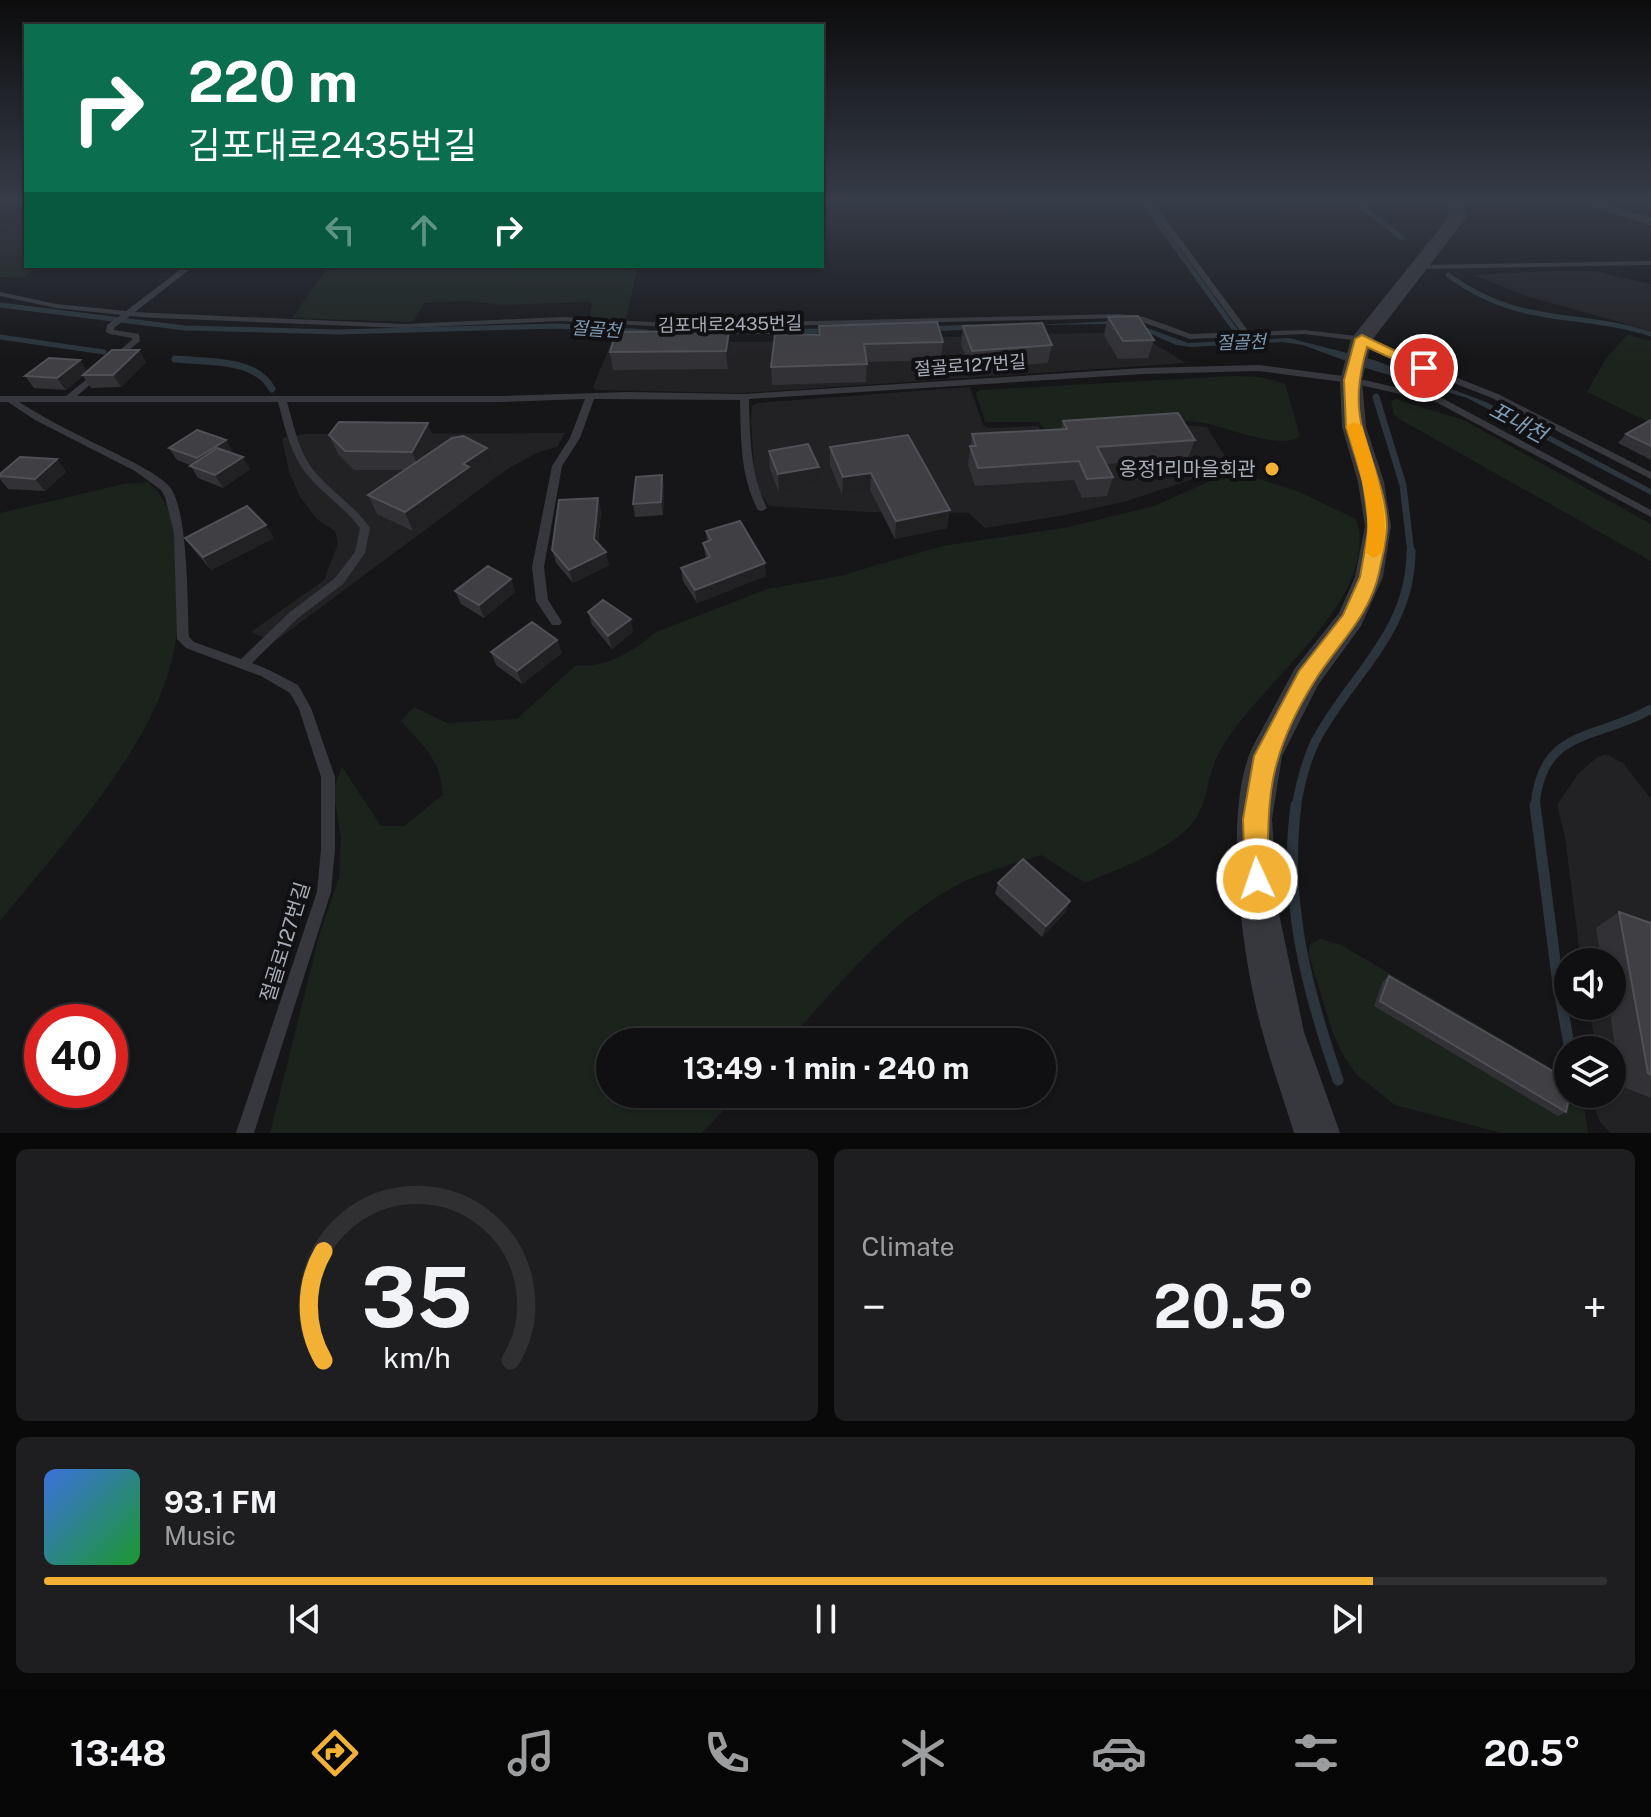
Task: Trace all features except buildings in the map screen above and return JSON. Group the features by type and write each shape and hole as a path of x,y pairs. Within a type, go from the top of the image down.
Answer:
{"street":[{"path":"1317,1133 1283,1032 1259,909 1254,819 1265,756 1306,677 1351,618 1369,577 1378,526 1371,482 1354,427 1356,360 1430,252"}],"lane":[{"path":"1186,252 1246,334"},
{"path":"1418,267 1651,263"},
{"path":"67,400 136,341 136,336 110,332 110,327 187,268"},
{"name":"김포대로2435번길","path":"0,294 56,306 127,315 404,326 562,319 685,326 1120,316 1141,319 1190,337 1304,332 1460,409 1651,514"},
{"name":"김포대로2435번길","path":"1356,360 1434,373 1495,396 1651,476"},
{"name":"절골로127번길","path":"6,400 744,397 1237,368 1279,369 1356,360"},
{"path":"556,622 542,601 538,567 557,466 575,438 591,396"},
{"path":"744,397 747,468 752,490 762,508"},
{"path":"244,664 294,615 339,581 360,553 365,528 351,508 310,473 294,440 282,399"},
{"name":"절골로127번길","path":"6,400 138,469 165,488 179,533 183,639 197,649 244,664 294,689 305,708 328,777 328,849 324,892 245,1133"}],"shaded area":[{"path":"0,252 24,252 24,268 39,268 22,278 0,277"},
{"path":"328,268 638,268 626,319 621,321 590,318 592,304 589,302 504,305 466,301 424,303 414,321 410,322 292,318"},
{"path":"1593,271 1651,284 1651,331 1520,294 1474,275"},
{"path":"1128,332 1143,337 1186,363 743,393 596,390 593,387 612,341 755,342"},
{"path":"1627,335 1651,341 1651,423 1587,392 1606,358"},
{"path":"1260,377 1285,384 1300,436 1292,440 1268,440 1204,423 1166,420 1047,433 1039,422 985,422 976,393 980,390"},
{"path":"970,387 983,425 988,428 1038,426 1045,436 1167,424 1207,427 1234,471 1196,478 1127,501 985,528 969,513 868,512 769,506 760,492 754,468 751,422 752,406 757,403"},
{"path":"1396,399 1463,420 1651,524 1651,561 1401,420 1394,414 1391,401"},
{"path":"565,433 557,447 536,453 506,470 274,642 251,632 324,580 338,544 335,531 318,520 300,497 289,472 282,438 306,434"},
{"path":"1256,478 1297,491 1356,519 1359,550 1350,581 1332,612 1233,731 1217,757 1196,818 1168,844 1085,883 1041,855 965,881 914,913 891,932 800,1028 596,1028 596,1108 726,1108 702,1133 270,1133 319,936 339,877 341,838 333,790 342,767 381,826 404,826 443,795 434,762 401,721 414,707 447,723 517,719 576,665 607,662 628,652 654,633 767,589 840,576 942,546 1069,527 1154,506 1215,479"},
{"path":"148,482 168,510 175,541 178,625 165,682 129,755 78,826 0,921 0,513 124,484"},
{"path":"1606,754 1623,763 1651,799 1651,1133 1610,1133 1600,1122 1594,1108 1626,1108 1626,1036 1594,1036 1591,1020 1626,1020 1626,948 1579,948 1565,837 1557,805 1578,774 1596,758"},
{"path":"1321,939 1341,945 1546,1065 1554,1071 1554,1108 1584,1108 1588,1133 1502,1133 1395,1105 1357,1075 1343,1055 1332,1031 1309,955 1310,944"}],"water":[{"name":"포내천","path":"1111,321 1139,325 1188,343 1289,338 1374,360 1486,402 1651,489 1651,495 1467,398 1362,367 1303,345 1282,342 1191,347 1176,345 1145,331 1115,324 1036,325"}],"waterway":[{"path":"1179,252 1235,330"},
{"path":"1448,275 1474,292 1524,311 1651,334"},
{"name":"절골천","path":"0,305 185,328 338,332 558,326 647,332"},
{"name":"절골천","path":"928,329 971,327"},
{"name":"절골천","path":"720,332 827,331"},
{"path":"0,337 104,352"},
{"path":"175,359 242,367 264,379 272,389"},
{"path":"1376,397 1403,485 1411,552"},
{"path":"1296,807 1303,774 1315,742 1390,630 1401,606 1411,552"},
{"path":"1535,806 1539,781 1548,762 1560,749 1651,709"},
{"path":"1296,805 1293,876 1300,945 1338,1080"},
{"path":"1535,806 1567,1036"}],"slow traffic":[{"path":"1354,426 1371,482 1378,526 1374,552"}],"place":[{"name":"옹정1리마을회관","path":"1272,469"}],"route":[{"path":"1257,879 1254,819 1265,756 1306,677 1351,618 1369,577 1378,526 1371,482 1354,427 1351,380 1362,339 1424,368"}]}
